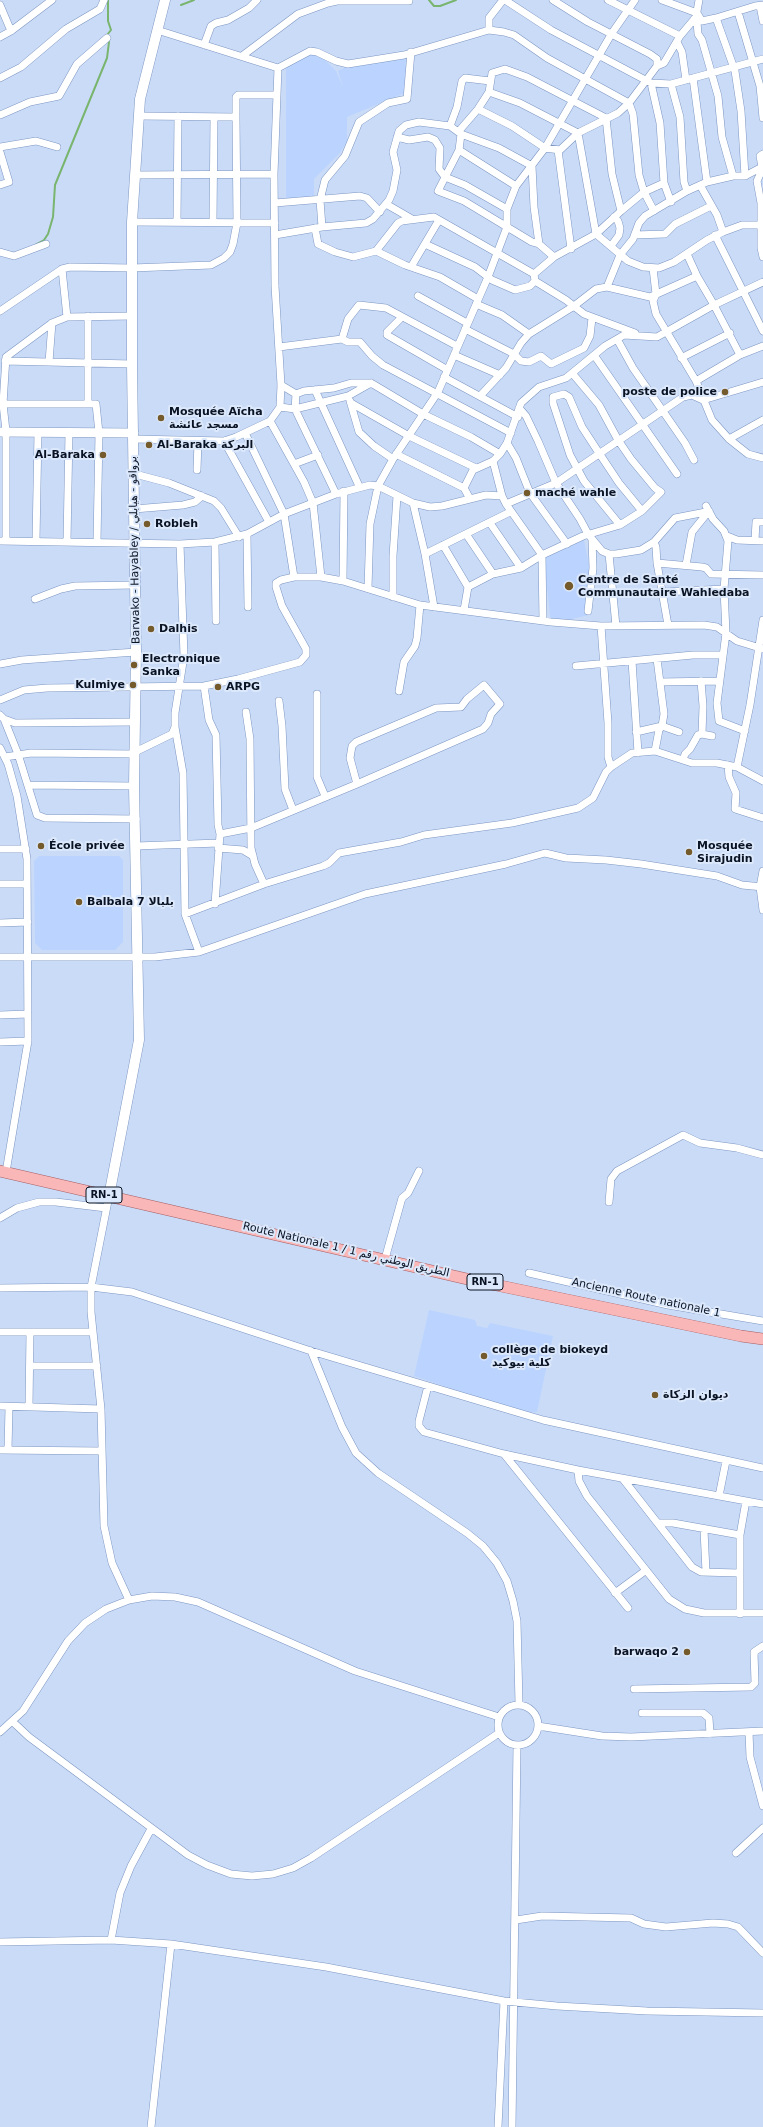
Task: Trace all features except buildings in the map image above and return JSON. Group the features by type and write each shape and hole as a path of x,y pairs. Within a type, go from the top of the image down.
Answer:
{"main road":[{"name":"Barwako - Hayabley / برواقو - هيابلي","path":"109,1196 120,1129 139,1040 139,958 134,786 136,652 134,544 135,474 132,364 134,316 132,222 139,116 144,78 165,0"},
{"name":"Route Nationale 1 / الطريق الوطني رقم 1","path":"3,1172 565,1300 763,1339"}],"street":[{"path":"0,37 12,31 52,0"},
{"path":"0,78 21,67 79,20 93,14 100,8 104,0"},
{"path":"204,45 211,26 216,22 228,20 249,8 257,0"},
{"path":"489,30 491,16 504,0 551,30 649,82 671,84 763,59"},
{"path":"478,109 512,126 545,148 558,150 578,133 618,113 649,82 657,66 657,58 612,33 588,22 553,0"},
{"path":"608,0 679,39 690,79 707,182"},
{"path":"368,588 370,524 378,486 395,457 438,392 488,277 507,227 507,208 516,186 545,148 558,122 600,56 612,33 635,0"},
{"path":"662,0 696,16 702,21 762,6 763,21"},
{"path":"699,0 696,16 698,34 702,40 718,96 722,137 733,176"},
{"path":"242,56 298,14 337,1 409,1"},
{"path":"0,5 12,31"},
{"path":"738,12 760,86 763,118"},
{"path":"657,66 664,63 696,16"},
{"path":"716,18 733,68 741,111 745,176"},
{"path":"157,30 278,68 310,51 317,52 336,61 348,64 399,56 489,30 514,35 547,58 629,103 633,114 639,175 644,192 654,211"},
{"path":"0,115 30,102 59,96 77,64 107,38"},
{"path":"411,52 407,99 388,103 359,122 345,156 325,180 320,200 318,244 335,252 353,257 376,251 398,223 429,216 497,251 592,318 640,335"},
{"path":"3,432 100,433 198,441 224,441 270,421 280,407 281,385 275,286 274,174 278,68"},
{"path":"554,257 539,244 532,242 464,201 440,192 439,188 459,150 460,132 489,92 490,81 495,71 505,69 514,71 572,102 606,118"},
{"path":"450,126 457,107 462,81 465,78 490,81"},
{"path":"649,82 660,123 664,183 671,202"},
{"path":"671,84 680,117 684,182 687,191"},
{"path":"489,92 520,103 578,133"},
{"path":"0,311 62,269 70,267 132,268 211,265 224,258 230,252 233,244 237,223 236,97 238,95 276,95"},
{"path":"139,116 236,117"},
{"path":"177,222 178,116"},
{"path":"212,222 214,117"},
{"path":"606,118 609,133 612,174 620,211"},
{"path":"275,235 318,227 366,223 380,212 386,204 396,179 397,170 393,156 399,131 412,123 418,122 450,126 460,132 499,148 532,166"},
{"path":"578,133 596,234 620,255 635,264 653,268 666,266 715,235 742,225 761,225"},
{"path":"397,137 409,140 428,138 435,140 440,148 439,169 445,178 465,185 507,208"},
{"path":"0,147 36,141 56,147"},
{"path":"459,150 516,186"},
{"path":"558,150 571,249"},
{"path":"0,152 9,182 0,185"},
{"path":"607,286 620,255 629,246 639,223 654,211 700,185 733,176 745,176 762,166 760,156 763,154"},
{"path":"532,166 539,244"},
{"path":"762,253 761,202 757,181 763,168"},
{"path":"136,175 274,174"},
{"path":"425,244 475,267 488,277 514,290 530,286 535,277 554,257 596,234 620,211 644,192 664,183"},
{"path":"700,185 720,222 723,232"},
{"path":"275,204 364,196 380,212"},
{"path":"386,204 413,219"},
{"path":"635,235 665,234 676,224 711,206"},
{"path":"611,246 619,235 620,228 618,221 614,217"},
{"path":"411,267 438,220"},
{"path":"132,222 275,223"},
{"path":"715,235 763,331"},
{"path":"0,252 14,256 46,244"},
{"path":"376,251 411,267 440,277 502,315 529,334"},
{"path":"687,254 697,276 730,333 740,355"},
{"path":"653,268 656,294 653,301 656,314 696,381 712,420 729,439 748,454 763,458"},
{"path":"62,269 67,316"},
{"path":"480,396 500,375 529,334 574,306 596,289 607,286 650,297 697,276"},
{"path":"464,488 470,473 476,468 493,461 500,454 507,443 518,417 519,408 529,394 539,387 566,378 594,354 624,335 657,336 714,305 763,282"},
{"path":"418,296 525,362 540,356 551,364 577,353 588,342 592,318"},
{"path":"342,339 348,319 359,305 386,308 402,317 404,316 458,346"},
{"path":"3,357 52,323 67,316 134,316"},
{"path":"88,316 88,403"},
{"path":"402,317 387,332 387,335 480,396 518,417"},
{"path":"49,362 52,323"},
{"path":"681,358 730,333"},
{"path":"279,347 342,339 348,342 360,342 372,356 383,364 438,392 511,433"},
{"path":"617,339 633,368 694,460"},
{"path":"696,381 740,355 763,346"},
{"path":"577,353 584,363"},
{"path":"594,354 642,426 677,474"},
{"path":"454,355 500,375"},
{"path":"3,357 49,362 132,364"},
{"path":"3,357 3,541 134,544 215,542 247,534 284,514 359,486 378,486 413,503 430,507 442,506 486,495 502,496"},
{"path":"468,587 493,574 521,568 542,555 567,544 620,525 642,511 661,492 648,479 618,440 600,405 572,373"},
{"path":"506,504 556,483 618,440 642,426 686,396 692,395 703,400 763,382"},
{"path":"281,385 296,394 334,388 351,383 371,383 423,414 471,437 500,454"},
{"path":"280,407 295,409 320,402 350,399 371,383"},
{"path":"315,390 359,486"},
{"path":"296,394 295,409 336,494"},
{"path":"620,525 584,481 579,468 570,455 553,403 553,397 564,394 569,397 582,427 619,483 642,511"},
{"path":"350,399 409,436 476,468"},
{"path":"350,399 359,432 374,446 464,488 470,499"},
{"path":"3,404 96,404 100,433 97,542"},
{"path":"519,408 526,416 556,483 590,537 602,551 609,554 616,554 641,550 654,542 675,518 707,510"},
{"path":"729,439 742,434 745,429 763,420"},
{"path":"270,421 294,464 313,503 321,577"},
{"path":"36,541 38,432"},
{"path":"68,542 69,432"},
{"path":"245,433 284,514 294,577"},
{"path":"197,470 198,441"},
{"path":"224,441 269,522"},
{"path":"507,443 518,463 530,493 567,544"},
{"path":"294,464 318,455"},
{"path":"493,461 502,496 510,512 542,555 543,621"},
{"path":"135,474 155,478 214,501 221,508 239,537"},
{"path":"343,581 344,491"},
{"path":"134,509 183,505 195,502 202,496"},
{"path":"393,597 393,556 397,496"},
{"path":"413,503 425,554 434,607"},
{"path":"707,510 727,536 737,540 763,541"},
{"path":"686,565 692,532 707,510"},
{"path":"425,554 510,512"},
{"path":"755,540 756,522 763,522"},
{"path":"490,523 521,568"},
{"path":"247,534 248,607"},
{"path":"466,534 493,574"},
{"path":"727,536 724,589 726,633 717,703 719,721 745,731"},
{"path":"588,611 593,568 590,537"},
{"path":"215,542 216,621"},
{"path":"654,542 664,592 668,625"},
{"path":"180,544 184,656 175,713 175,727 182,773 185,845 185,914 199,952"},
{"path":"443,545 468,587 464,610"},
{"path":"609,554 616,626"},
{"path":"657,563 706,568 711,574 726,573 763,575"},
{"path":"0,700 24,690 47,688 204,686 300,662 306,655 306,649 282,606 276,588 276,583 281,580 294,577 321,577 343,581 420,606 464,610 543,621 600,626 704,625 717,627 737,641 761,648"},
{"path":"35,600 61,589 75,586 135,585"},
{"path":"664,592 724,589"},
{"path":"399,691 404,662 415,646 417,638 420,606"},
{"path":"737,767 761,648 763,620"},
{"path":"600,626 608,723 608,757 610,767"},
{"path":"0,664 22,660 136,652"},
{"path":"576,666 722,655"},
{"path":"655,751 664,714 657,659"},
{"path":"632,661 638,753"},
{"path":"701,681 703,706 702,734"},
{"path":"660,682 720,681"},
{"path":"220,834 251,828 357,784 483,729 488,723 491,714 500,704 484,685 467,698 461,707 436,708 356,742 352,746 350,758 357,784"},
{"path":"204,686 209,720 216,735 218,825 220,834 218,845 215,904"},
{"path":"317,694 317,777 325,796"},
{"path":"279,701 282,726 285,789 292,810"},
{"path":"246,712 249,722 250,739 251,828 253,856 264,884"},
{"path":"2,717 15,722 135,722"},
{"path":"2,717 18,754 35,811 41,816 136,819"},
{"path":"636,732 662,726 679,732"},
{"path":"4,756 18,754 135,753 172,734 175,727"},
{"path":"683,760 685,754 690,749 698,735 702,734 712,736"},
{"path":"0,748 17,796 26,849 28,922 28,1041 3,1172"},
{"path":"185,914 215,904 264,884 323,866 329,863 338,853 401,842 424,835 512,823 578,808 593,798 610,767 623,757 638,753 655,751 698,764 717,763 737,767 763,781"},
{"path":"728,765 729,777 736,793 736,809 763,818"},
{"path":"28,785 134,786"},
{"path":"136,846 218,845 243,850 253,856"},
{"path":"0,849 26,849"},
{"path":"0,957 139,958 176,956 199,952 365,894 504,865 545,853 566,858 606,860 717,876 742,884 761,887"},
{"path":"763,871 761,887 763,910"},
{"path":"0,884 27,884"},
{"path":"0,923 28,922"},
{"path":"0,1015 28,1014"},
{"path":"0,1042 28,1041"},
{"path":"609,1202 611,1179 617,1171 683,1135 700,1143 737,1148 763,1155"},
{"path":"385,1259 402,1198 408,1193 419,1171"},
{"path":"109,1196 90,1287 101,1409 103,1513 107,1545 112,1563 129,1600"},
{"path":"0,1218 17,1208 39,1202 56,1202 106,1208"},
{"name":"Ancienne Route nationale 1","path":"529,1273 668,1305 763,1321"},
{"path":"0,1288 90,1287 132,1292 312,1351 543,1420 763,1468"},
{"path":"0,1332 93,1332"},
{"path":"29,1407 30,1332"},
{"path":"312,1351 342,1427 356,1453 378,1474 468,1533 483,1546 507,1581 513,1601 516,1621 519,1704"},
{"path":"30,1366 97,1366"},
{"path":"428,1386 419,1421 420,1430 504,1454 578,1470 763,1504"},
{"path":"0,1406 101,1409"},
{"path":"8,1450 9,1407"},
{"path":"0,1450 102,1451"},
{"path":"504,1454 628,1608"},
{"path":"719,1496 726,1461"},
{"path":"578,1470 580,1481 587,1496 662,1592 685,1609 704,1613 763,1613"},
{"path":"623,1479 692,1567 706,1572 739,1573"},
{"path":"740,1614 740,1534 746,1501"},
{"path":"658,1523 673,1523 704,1530 740,1534"},
{"path":"704,1530 706,1572"},
{"path":"615,1593 645,1571"},
{"path":"0,1732 13,1722 32,1699 68,1641 85,1623 106,1609 129,1600 152,1596 175,1597 198,1602 355,1671 499,1717"},
{"path":"634,1689 751,1687 755,1683 754,1652 763,1646"},
{"path":"519,1704 525,1705 535,1714 538,1726 532,1740 517,1745 508,1743 499,1733 499,1717 507,1707 519,1704"},
{"path":"642,1713 703,1713 709,1718 710,1734"},
{"path":"13,1722 29,1737 188,1855 207,1865 231,1874 252,1876 273,1874 293,1868 311,1858 499,1733"},
{"path":"538,1726 602,1736 624,1737 763,1731"},
{"path":"749,1732 750,1757 763,1806"},
{"path":"512,2127 516,1920 517,1745"},
{"path":"736,1853 763,1828"},
{"path":"111,1940 120,1893 131,1866 151,1829"},
{"path":"516,1920 542,1916 631,1918 644,1924 666,1927 713,1923 728,1924 738,1926 763,1953"},
{"path":"0,1942 111,1940 170,1944 326,1967 514,2002 558,2006 673,2012 763,2013"},
{"path":"151,2127 170,1944"},
{"path":"498,2127 504,2000"}],"shaded area":[{"path":"311,54 322,57 336,71 343,87 338,71 351,64 406,55 405,93 347,117 347,141 340,153 314,179 314,198 286,198 286,67"},
{"name":"Centre de Santé Communautaire Wahledaba","path":"584,540 591,575 589,615 551,624 544,558"},
{"name":"Balbala 7 بلبالا","path":"39,856 119,856 123,860 123,942 115,950 42,950 35,943 34,861"},
{"name":"collège de biokeyd كلية بيوكيد","path":"429,1310 475,1320 477,1326 487,1328 490,1323 553,1336 537,1412 521,1412 414,1376"}],"waterway":[{"path":"35,245 44,240 48,234 53,217 55,185 107,58 109,42 107,35 111,30 108,21 108,0"},
{"path":"181,5 194,0"},
{"path":"429,0 434,6 440,6 456,0"}],"place":[{"name":"poste de police","path":"725,392"},
{"name":"Mosquée Aïcha مسجد عائشة","path":"161,418"},
{"name":"Al-Baraka البركة","path":"149,445"},
{"name":"Al-Baraka","path":"103,455"},
{"name":"maché wahle","path":"527,493"},
{"name":"Robleh","path":"147,524"},
{"name":"Centre de Santé Communautaire Wahledaba","path":"569,586"},
{"name":"Dalhis","path":"151,629"},
{"name":"Electronique Sanka","path":"134,665"},
{"name":"Kulmiye","path":"133,685"},
{"name":"ARPG","path":"218,687"},
{"name":"École privée","path":"41,846"},
{"name":"Mosquée Sirajudin","path":"689,852"},
{"name":"Balbala 7 بلبالا","path":"79,902"},
{"name":"collège de biokeyd كلية بيوكيد","path":"484,1356"},
{"name":"ديوان الزكاة","path":"655,1395"},
{"name":"barwaqo 2","path":"687,1652"}]}
